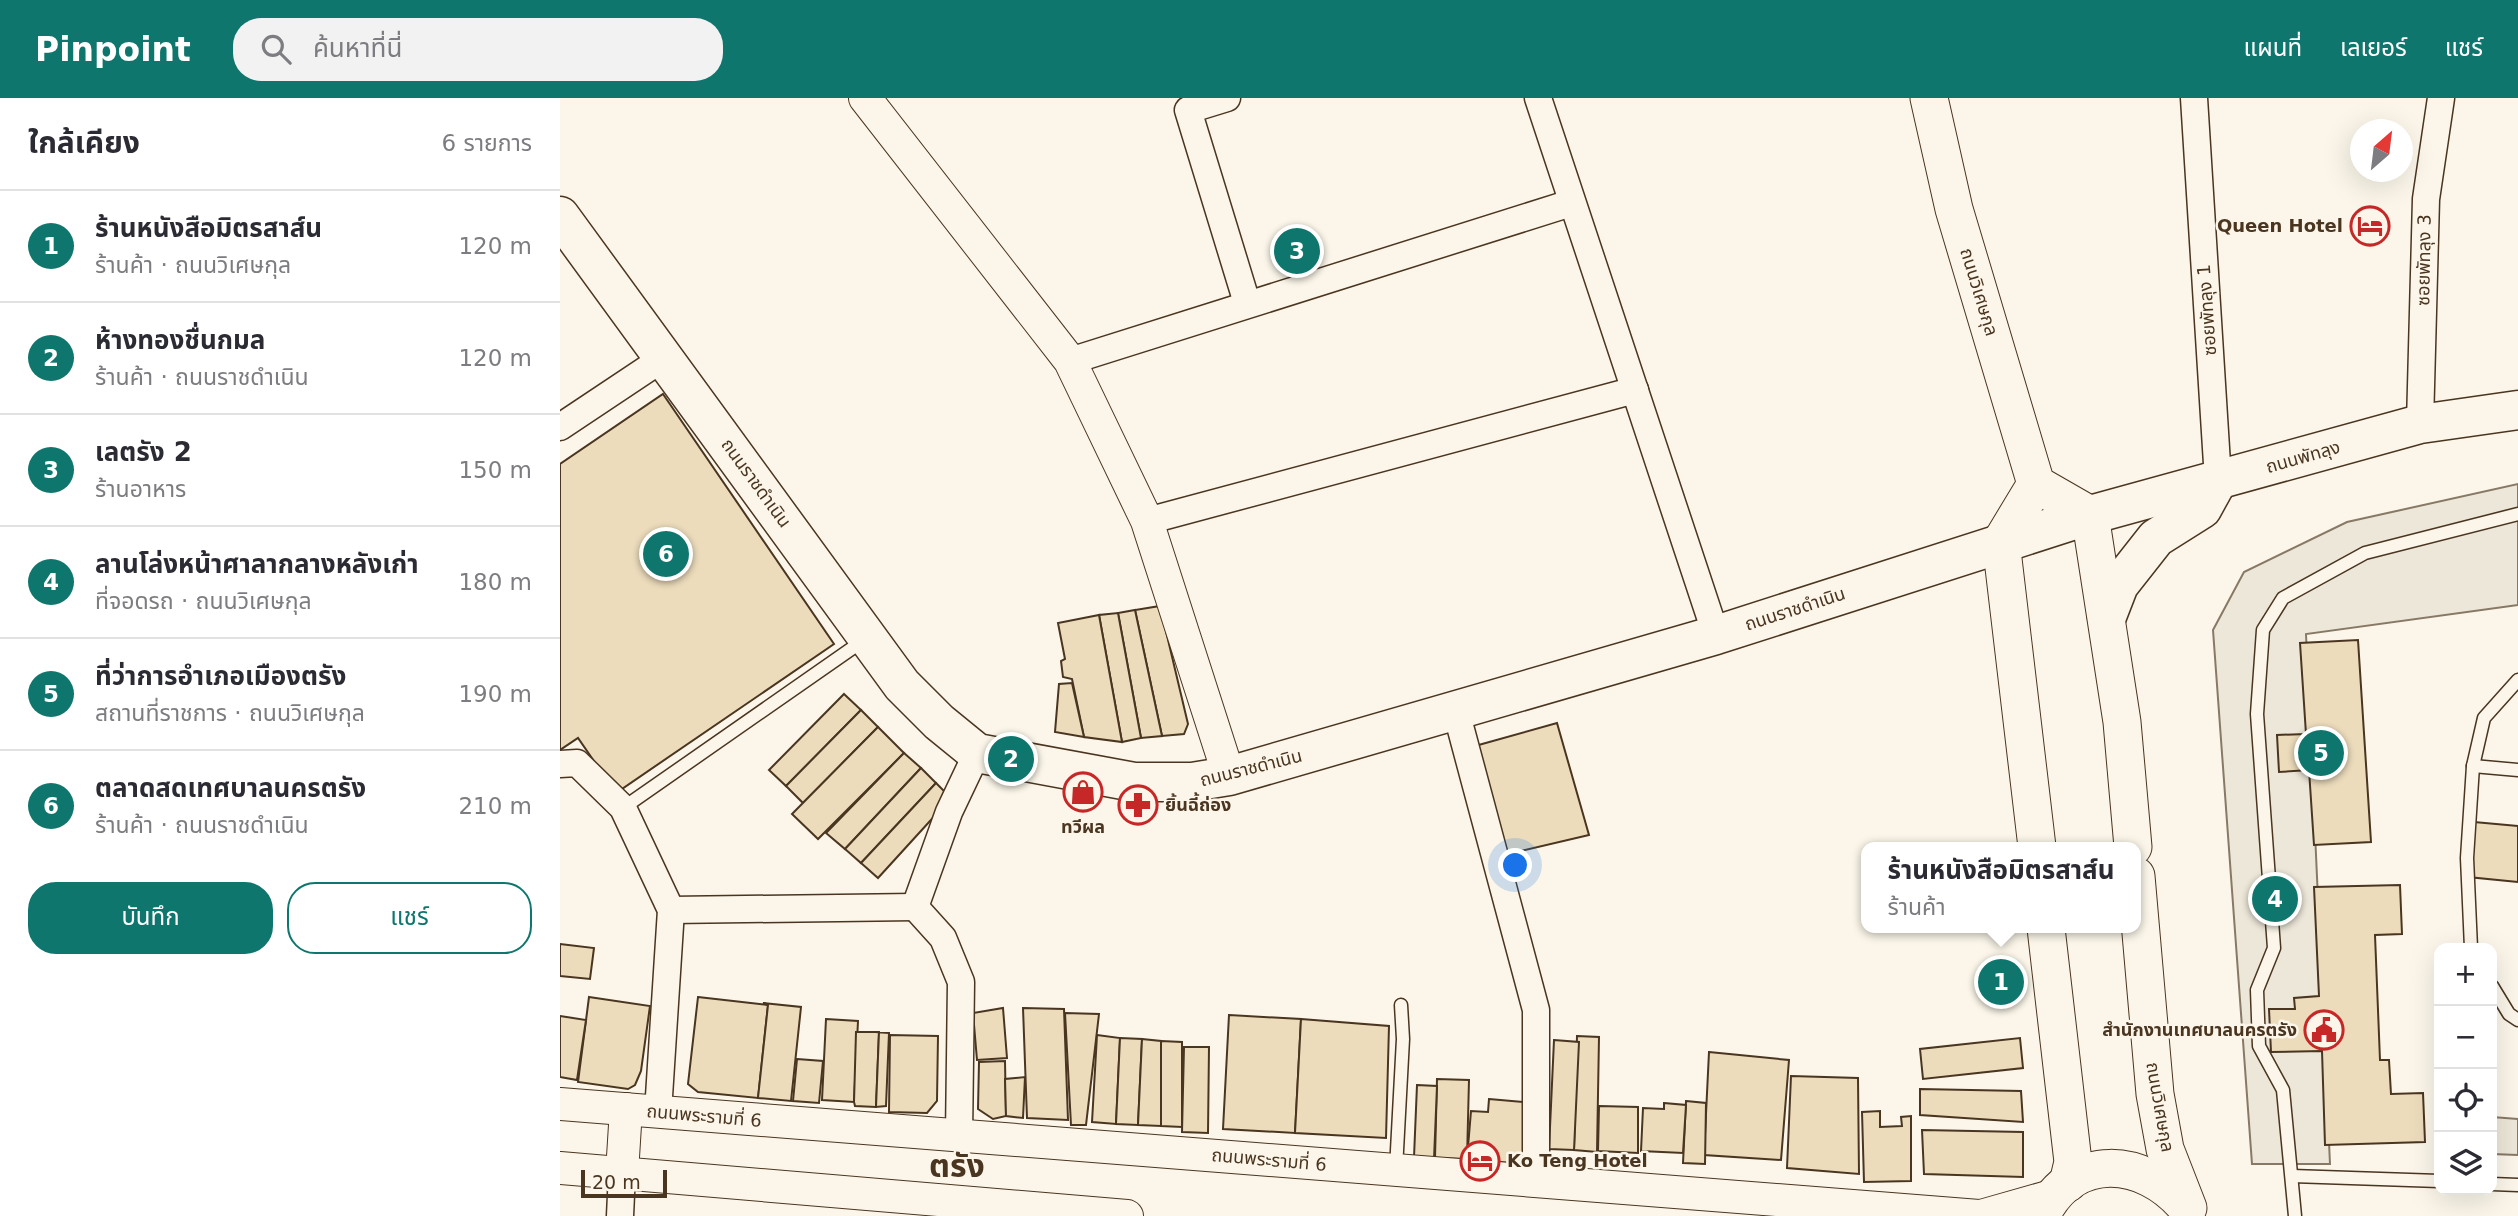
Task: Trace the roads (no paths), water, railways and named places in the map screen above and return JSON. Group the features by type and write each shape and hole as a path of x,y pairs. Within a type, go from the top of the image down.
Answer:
{"main road":[{"name":"ถนนวิเศษกุล","path":"1929,98 1954,209 2036,484"},
{"name":"ถนนราชดำเนิน","path":"560,216 902,685 939,722 976,753 1134,782 1192,782 1229,776 1716,635 2090,515"},
{"name":"ถนนพัทลุง","path":"2090,515 2420,424 2518,410"},
{"path":"2106,616 2119,585 2156,538 2202,509 2218,480"},
{"path":"2036,842 2001,542 2036,484 2090,515 2122,722 2133,842"},
{"path":"2047,933 2073,1162 2055,1198"},
{"name":"ถนนวิเศษกุล","path":"2141,933 2155,1094 2165,1149 2193,1214"},
{"path":"2055,1198 2092,1171 2119,1168 2146,1174 2170,1188 2193,1214"}],"street":[{"path":"866,98 1070,361 1147,521 1229,776"},
{"path":"1227,98 1188,110 1247,303"},
{"path":"1538,98 1716,635"},
{"name":"ซอยพัทลุง 1","path":"2194,98 2218,480"},
{"name":"ซอยพัทลุง 3","path":"2420,424 2426,199 2441,98"},
{"path":"1070,361 1571,203"},
{"path":"560,427 665,357"},
{"path":"1147,521 1635,390"},
{"path":"1456,711 1536,1010 1536,1182"},
{"path":"915,906 949,812 976,753"},
{"path":"560,764 577,763 623,808 671,910 658,1112"},
{"path":"671,910 915,906 943,938 961,982 960,1136"},
{"name":"ถนนพระรามที่ 6","path":"560,1104 1980,1216 2055,1198"},
{"path":"620,1216 626,1109"},
{"path":"560,1168 1127,1216"}],"lane":[{"path":"2295,1216 2283,1090 2259,1046 2256,990 2274,948 2257,714 2263,630 2283,598 2365,553 2518,514"},
{"path":"623,808 868,638"},
{"path":"2471,943 2468,858 2473,766 2484,718 2518,680"},
{"path":"2473,766 2518,769"},
{"path":"2497,994 2509,1014 2518,1020"},
{"path":"1396,1171 1403,1039 1401,1005"},
{"path":"2292,1176 2434,1181"},
{"path":"2497,1184 2518,1185"}],"place":[{"name":"Queen Hotel","path":"2370,226"},
{"name":"เลตรัง 2","path":"1297,251"},
{"name":"ตลาดสดเทศบาลนครตรัง","path":"666,554"},
{"name":"ที่ว่าการอำเภอเมืองตรัง","path":"2321,753"},
{"name":"ห้างทองชื่นกมล","path":"1011,759"},
{"name":"ทวีผล","path":"1083,792"},
{"name":"ยิ้นฉี้ถ่อง","path":"1138,805"},
{"name":"ลานโล่งหน้าศาลากลางหลังเก่า","path":"2275,899"},
{"name":"ร้านหนังสือมิตรสาส์น","path":"2001,982"},
{"name":"สำนักงานเทศบาลนครตรัง","path":"2324,1030"},
{"name":"Ko Teng Hotel","path":"1480,1161"}],"district":[{"name":"ตรัง","path":"957,1166"}]}
